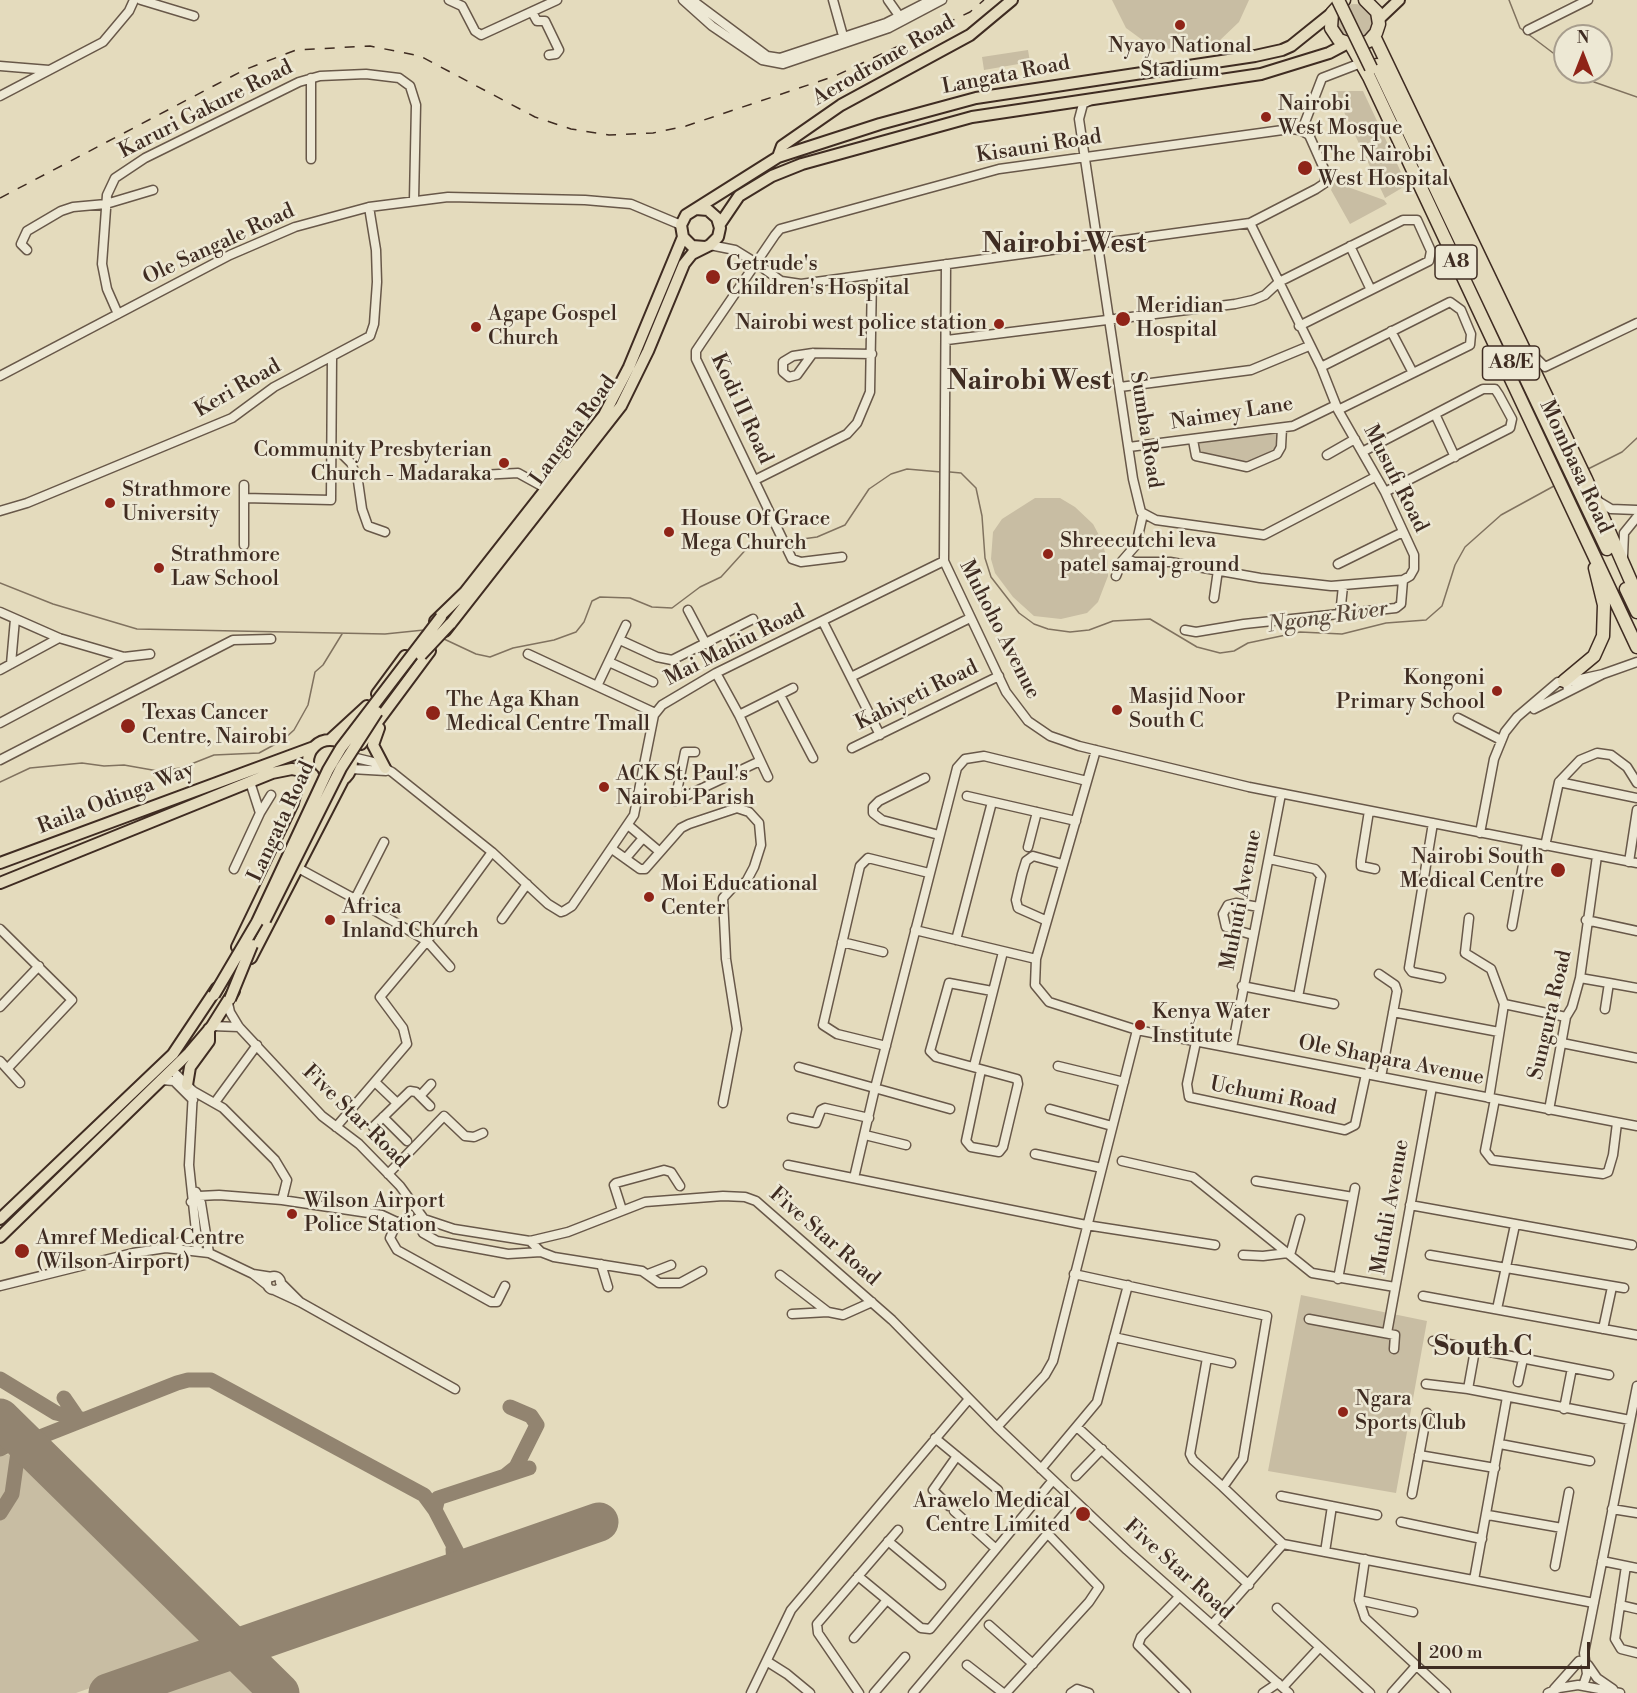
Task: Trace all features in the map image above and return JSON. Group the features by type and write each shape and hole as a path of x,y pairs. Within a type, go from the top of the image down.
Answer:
{"highway":[{"path":"1348,45 1363,44 1374,36 1379,19 1373,6 1365,0"},
{"name":"A8","path":"1338,3 1331,28 1339,40 1348,45"},
{"name":"A8/E","path":"1338,3 1637,612"},
{"name":"A8/E","path":"1338,3 1637,629"},
{"name":"Mombasa Road","path":"1374,36 1583,474 1637,595"},
{"name":"Mombasa Road","path":"1348,45 1361,63 1637,647"},
{"path":"1564,687 1594,656 1603,636 1605,605 1595,568 1596,557"}],"main road":[{"name":"Aerodrome Road","path":"778,157 782,146 841,105 970,34 1012,0"},
{"path":"1379,19 1399,0"},
{"name":"Langata Road","path":"696,209 778,157 846,134 976,98 1282,50 1304,37 1338,3"},
{"name":"Langata Road","path":"720,228 739,196 772,176 802,164 972,117 1185,86 1277,70 1348,45"},
{"path":"1183,66 1185,86"},
{"path":"696,209 713,213 720,228 708,246 692,246 683,237 681,225 686,215 696,209"},
{"name":"Langata Road","path":"0,1219 173,1054 214,995 257,922 328,770 341,748 433,627 465,592 593,432 615,397 683,237"},
{"name":"Langata Road","path":"330,740 360,716 621,406 684,264 692,254 708,246"},
{"name":"Langata Road","path":"352,756 441,637 433,627"},
{"name":"Langata Road","path":"229,1001 248,954 341,768 399,683 433,627"},
{"path":"389,770 375,753 374,737 392,701"},
{"path":"330,740 344,744 352,756 351,769 343,780 327,784 312,774 308,762 314,747 330,740"},
{"name":"Raila Odinga Way","path":"0,863 314,747"},
{"name":"Raila Odinga Way","path":"0,883 99,841 250,782 292,769 312,774"},
{"name":"Langata Road","path":"214,995 304,808 312,774"},
{"name":"Langata Road","path":"0,1237 172,1070 210,1027 229,1001 343,780"},
{"path":"94,828 99,841"},
{"path":"191,1092 190,1067 209,1041 210,1027"},
{"path":"44,1175 55,1186"},
{"path":"10,1209 20,1219"}],"street":[{"path":"0,96 103,42 129,11 134,0"},
{"path":"141,0 194,16"},
{"path":"449,0 462,6 475,31 481,35 556,0"},
{"path":"683,0 712,26 736,37"},
{"path":"691,0 762,60 783,64 942,0"},
{"path":"833,0 844,40"},
{"path":"888,0 900,17"},
{"path":"844,40 890,28 920,10 931,0"},
{"path":"1528,30 1588,0"},
{"path":"532,12 537,21 545,21 559,50 556,54 549,55"},
{"path":"708,246 735,250 781,281 795,284 1250,223 1325,183 1325,171 1309,135 1302,130 1322,78 1361,63"},
{"path":"0,66 50,70"},
{"name":"Karuri Gakure Road","path":"118,314 107,289 102,264 106,204 110,186 122,172 267,96 311,78 366,74 399,78 410,86 416,105 414,200"},
{"path":"311,78 311,159"},
{"name":"Sumba Road","path":"1094,98 1083,104 1079,113 1083,157 1137,500 1143,514 1156,520 1264,535 1375,477"},
{"name":"Kisauni Road","path":"756,263 775,235 785,227 983,173 1280,130 1302,130"},
{"path":"27,250 22,246 22,240 34,225 74,207 106,204 153,190"},
{"name":"Ole Sangale Road","path":"0,376 215,262 295,227 369,207 414,200 481,196 617,202 660,214 681,225"},
{"name":"Keri Road","path":"0,511 37,499 232,418 267,391 369,336 374,329 376,249 369,207"},
{"path":"947,340 1235,304 1265,295 1280,282 1409,218 1417,220 1431,251 1429,261 1299,326"},
{"name":"Musufi Road","path":"1250,223 1321,367 1337,408 1385,492 1403,532 1416,563 1410,576 1403,580"},
{"path":"720,228 735,250"},
{"path":"1350,246 1371,290"},
{"name":"Kodi II Road","path":"755,480 695,356 756,263"},
{"name":"Muhoho Avenue","path":"946,264 944,561 999,676 1022,716 1036,728 1063,740 1096,750 1281,794 1633,863"},
{"path":"842,557 801,562 792,559 756,489 755,480 851,431 869,397 872,354 872,275"},
{"name":"Naimey Lane","path":"1129,447 1301,424 1413,374 1470,345 1472,334 1461,310 1455,303 1445,304 1391,331"},
{"path":"1527,356 1535,357 1545,367 1637,323"},
{"path":"1321,367 1391,331 1413,374"},
{"path":"1120,387 1251,370 1269,365 1309,346"},
{"path":"813,353 872,354"},
{"path":"244,498 331,500 332,357"},
{"path":"1362,452 1489,388 1499,395 1512,419 1510,428 1385,492"},
{"path":"1435,414 1455,457"},
{"path":"1192,440 1196,456 1247,467 1276,454 1281,447 1282,428"},
{"path":"1327,455 1355,439"},
{"path":"331,451 341,453 351,463 358,482 362,509 368,526 385,532"},
{"path":"481,475 518,473 547,489"},
{"path":"244,485 244,545"},
{"path":"1594,498 1611,510 1637,510"},
{"path":"1116,576 1125,558 1136,545 1143,514"},
{"path":"1627,575 1622,538 1637,517"},
{"path":"1338,564 1403,532"},
{"path":"1125,558 1134,562 1170,562 1260,578 1343,586 1403,580 1400,607 1244,624 1196,632 1185,630"},
{"name":"Mai Mahiu Road","path":"389,770 492,852 548,904 561,912 564,911 572,906 628,825 638,802 655,713 670,699 716,673 944,561"},
{"path":"1214,598 1218,570"},
{"path":"1340,615 1343,586"},
{"path":"688,610 706,644"},
{"path":"0,612 59,638 124,657"},
{"path":"851,677 970,618"},
{"path":"11,664 15,619"},
{"path":"620,640 665,660 679,658 753,620"},
{"path":"823,622 880,735"},
{"path":"598,684 626,625"},
{"path":"0,670 59,638"},
{"path":"0,760 233,640 272,639"},
{"path":"0,723 124,657 150,654"},
{"path":"528,654 598,684 655,713"},
{"path":"609,662 652,681"},
{"path":"1480,833 1491,771 1501,741 1509,727 1564,687 1634,663"},
{"path":"716,673 768,777"},
{"name":"Kabiyeti Road","path":"852,748 999,676"},
{"path":"739,715 793,688"},
{"path":"780,695 813,758"},
{"path":"1458,718 1501,741"},
{"name":"Ole Shapara Avenue","path":"1096,750 1045,920 1036,959 1035,985 1049,1002 1137,1030 1637,1126"},
{"path":"695,752 685,752 675,801 760,761"},
{"path":"1545,846 1559,782 1580,760 1604,753 1618,758 1637,783"},
{"path":"352,756 389,770"},
{"path":"854,1178 874,1088 957,768 965,759 984,756 1087,781"},
{"path":"351,769 389,770"},
{"path":"925,778 879,801 873,807 873,813 882,820 939,835"},
{"path":"250,782 260,813"},
{"path":"1559,782 1637,798"},
{"name":"Muhuti Avenue","path":"1232,1048 1242,986 1281,794"},
{"path":"234,869 271,795"},
{"path":"968,796 1076,821"},
{"path":"956,940 992,802"},
{"path":"612,849 640,869 645,869 681,828 742,808 759,823 761,845 754,867 746,882 733,886 723,898 726,959 737,1029 723,1104"},
{"path":"1369,810 1361,866 1375,869"},
{"path":"1633,863 1637,810"},
{"path":"1028,847 1037,812"},
{"path":"1433,823 1409,968 1412,972 1441,978"},
{"path":"628,825 660,852"},
{"path":"626,858 643,838"},
{"path":"355,899 384,842"},
{"path":"1512,926 1527,843"},
{"path":"336,1127 407,1044 403,1028 380,997 427,942 492,852"},
{"path":"1045,920 1021,911 1016,905 1026,861 1038,856 1062,864"},
{"name":"Sungura Road","path":"1549,1110 1566,1017 1572,1007 1581,978 1586,920 1597,856"},
{"path":"886,1046 837,1034 823,1025 842,942 863,861 868,858 929,873"},
{"path":"1269,859 1316,869 1321,876 1298,997"},
{"path":"298,868 427,942 450,968"},
{"path":"502,918 527,884"},
{"path":"1253,935 1226,927 1223,914 1228,905 1236,903 1259,907"},
{"path":"1469,918 1465,953 1485,964 1495,977 1504,1004 1485,1151 1492,1160 1603,1174 1608,1172 1613,1155 1617,1123"},
{"path":"1586,920 1637,931"},
{"path":"0,930 71,997 72,1003 8,1068"},
{"path":"915,930 1036,959"},
{"path":"842,942 883,952"},
{"path":"992,992 949,983 930,1049 936,1057 977,1068 1018,1080 1003,1147 999,1152 971,1147 966,1141 977,1068 992,992 1003,952"},
{"path":"2,1002 39,966"},
{"path":"1378,974 1396,988 1381,1077"},
{"path":"1581,978 1637,988"},
{"path":"1605,1009 1609,983"},
{"path":"1242,986 1334,1004"},
{"path":"210,1027 239,1027 229,1009 229,1001"},
{"path":"1504,1004 1566,1017"},
{"path":"1393,1012 1499,1032"},
{"name":"Five Star Road","path":"239,1027 322,1116 359,1144 406,1193 420,1219 454,1229 530,1240 568,1232 645,1202 723,1196 751,1198 783,1222 872,1302 1075,1501 1252,1663 1283,1688"},
{"path":"997,1427 1049,1371 1137,1030"},
{"name":"Uchumi Road","path":"1196,1042 1187,1084 1188,1097 1349,1130 1355,1125 1366,1074"},
{"path":"1562,1043 1637,1058"},
{"path":"216,1101 257,1045"},
{"path":"0,1061 20,1083"},
{"path":"1058,1066 1124,1082"},
{"path":"799,1067 950,1109"},
{"path":"172,1070 191,1092 189,1165 192,1187 191,1202 198,1250"},
{"path":"161,1080 174,1081 191,1092 216,1101 280,1166 287,1180 282,1200"},
{"path":"375,1082 397,1103"},
{"path":"420,1096 431,1084"},
{"name":"Mufuli Avenue","path":"1387,1333 1432,1087"},
{"path":"373,1127 410,1091 420,1096 430,1106"},
{"path":"792,1118 816,1123 821,1110 825,1108 869,1118"},
{"path":"1050,1109 1112,1126"},
{"path":"388,1174 444,1116 465,1136 474,1137 483,1133"},
{"path":"383,1118 407,1141"},
{"path":"865,1135 906,1145"},
{"path":"1035,1154 1102,1168"},
{"path":"1105,1157 1193,1177 1312,1273 1395,1287"},
{"path":"788,1165 1086,1225 1215,1245"},
{"path":"622,1210 614,1183 664,1170 671,1172 680,1186"},
{"path":"1256,1181 1354,1192 1338,1279"},
{"path":"192,1187 199,1196 209,1253"},
{"path":"191,1202 199,1196 219,1195 282,1200 382,1215 396,1222 420,1219 423,1233 437,1241 508,1254 541,1252 554,1257 648,1274 657,1282 676,1284 702,1271"},
{"path":"1410,1205 1632,1245"},
{"path":"1289,1254 1300,1219"},
{"path":"396,1222 390,1241 397,1250 490,1302 497,1302 505,1286"},
{"path":"1497,1309 1515,1225"},
{"path":"166,1248 185,1240 195,1229"},
{"path":"530,1240 541,1252"},
{"path":"0,1286 133,1253 166,1248 198,1250 253,1274 271,1288 455,1389"},
{"path":"1243,1255 1289,1254"},
{"path":"1430,1255 1624,1288"},
{"path":"601,1264 608,1287"},
{"path":"648,1274 671,1265"},
{"path":"253,1274 272,1277 300,1302"},
{"path":"1074,1274 1268,1317 1243,1459 1223,1487"},
{"path":"780,1275 828,1312"},
{"path":"271,1288 272,1277"},
{"path":"271,1288 278,1288 280,1282"},
{"path":"1041,1469 1077,1428 1101,1394 1128,1285"},
{"path":"1603,1329 1612,1287"},
{"path":"1423,1296 1637,1335"},
{"path":"792,1314 828,1312 849,1314 872,1302"},
{"path":"1309,1319 1396,1336 1395,1349"},
{"path":"1114,1337 1231,1363"},
{"path":"1433,1341 1609,1375"},
{"path":"1468,1389 1475,1350"},
{"path":"1207,1358 1190,1454 1193,1460 1283,1544 1594,1603"},
{"path":"1518,1382 1523,1359"},
{"path":"1564,1408 1572,1368"},
{"path":"1426,1383 1630,1420"},
{"path":"1581,1686 1576,1673 1583,1659 1637,1386"},
{"path":"1474,1580 1488,1515 1507,1397"},
{"path":"751,1693 768,1662 791,1610 969,1399"},
{"path":"1412,1494 1427,1413"},
{"path":"1077,1428 1250,1585"},
{"path":"935,1438 998,1490"},
{"path":"1500,1444 1590,1461"},
{"path":"1076,1476 1102,1449"},
{"path":"1419,1455 1495,1468"},
{"path":"957,1456 933,1490 996,1549"},
{"path":"858,1576 921,1628 930,1629 1053,1480"},
{"path":"1555,1566 1569,1492"},
{"path":"1281,1496 1377,1515"},
{"path":"913,1693 1075,1501"},
{"path":"1325,1552 1332,1506"},
{"path":"1612,1509 1637,1514"},
{"path":"1488,1515 1562,1528"},
{"path":"1401,1522 1482,1539"},
{"path":"860,1693 818,1633 817,1627 823,1616 898,1530"},
{"path":"967,1665 1005,1693 1097,1593 1099,1587 1048,1534"},
{"path":"888,1541 941,1585"},
{"path":"1212,1625 1250,1585 1283,1544"},
{"path":"1365,1559 1359,1600 1365,1618 1446,1693"},
{"path":"1602,1562 1637,1568"},
{"path":"1626,1566 1615,1639 1617,1645 1637,1653"},
{"path":"1179,1597 1142,1636 1138,1645 1186,1693"},
{"path":"854,1638 887,1600"},
{"path":"1359,1600 1413,1612"},
{"path":"1620,1605 1637,1609"},
{"path":"1277,1608 1370,1693"},
{"path":"989,1624 1033,1664"},
{"path":"1263,1693 1283,1688 1319,1647"},
{"path":"874,1693 905,1657"},
{"path":"1550,1692 1583,1659"},
{"path":"1583,1659 1597,1678 1619,1693"},
{"path":"768,1662 810,1693"},
{"path":"1392,1693 1416,1666"},
{"path":"1550,1692 1581,1686 1619,1693"},
{"path":"1071,1693 1077,1689 1089,1693"}],"shaded area":[{"name":"Nyayo National Stadium","path":"1112,0 1249,0 1239,22 1217,43 1156,50 1126,28"},
{"path":"1355,4 1368,9 1373,22 1368,35 1355,40 1342,35 1337,22 1342,9"},
{"path":"1028,50 1030,62 984,70 982,57"},
{"path":"1334,91 1363,91 1407,185 1385,198"},
{"path":"1334,182 1384,200 1387,204 1350,224 1331,190"},
{"path":"1282,428 1278,447 1244,465 1197,454 1198,444"},
{"name":"Shreecutchi leva patel samaj ground","path":"1035,498 1060,498 1075,507 1093,524 1100,537 1108,561 1108,576 1098,602 1087,613 1061,619 1034,616 1013,597 995,573 991,559 993,532 1002,519"},
{"path":"1301,1295 1427,1321 1396,1493 1268,1471"},
{"path":"14,1453 202,1638 203,1648 76,1693 0,1693 0,1456"},
{"path":"230,1667 257,1693 153,1693"}],"waterway":[{"name":"Ngong River","path":"1509,0 1520,28 1524,31"},
{"name":"Ngong River","path":"1528,34 1553,53"},
{"name":"Ngong River","path":"1600,84 1637,97"},
{"name":"Ngong River","path":"1588,469 1622,452 1637,438"},
{"name":"Ngong River","path":"788,541 817,537 845,525 869,489 891,474 907,469 941,472"},
{"name":"Ngong River","path":"950,472 961,473 976,488 982,516 985,558 991,577 1019,613 1034,624 1048,629 1070,632 1089,630 1113,621 1150,619 1197,647 1220,653 1234,651 1248,643 1300,632 1342,634 1386,623 1426,620 1442,606 1455,565 1465,547 1501,515 1554,486"},
{"name":"Ngong River","path":"444,639 476,654 490,657 513,648 554,640 576,632 584,622 592,601 600,597 630,598 652,607 672,608 700,587 721,577 750,545 780,542"},
{"path":"0,583 53,604 137,629 385,634 424,630"},
{"name":"Ngong River","path":"0,782 30,768 82,763 104,766 124,765 158,771 181,768 214,755 259,753 283,740 294,730 308,705 315,672 323,665 342,634"}],"taxiway":[{"path":"0,1379 56,1413 82,1419"},
{"path":"38,1456 36,1444 40,1437 177,1383 188,1380 211,1380 424,1495 435,1510 461,1560 465,1565 473,1566"},
{"path":"64,1398 75,1414 72,1424"},
{"path":"506,1475 516,1467 537,1425 531,1416 510,1407"},
{"path":"0,1449 12,1443 27,1450"},
{"path":"0,1513 12,1494 19,1445"},
{"path":"435,1510 438,1498 529,1468"},
{"path":"445,1575 454,1563 453,1549"}],"runway":[{"path":"0,1418 280,1693"},
{"path":"108,1693 599,1522"}],"railway":[{"path":"0,198 244,70 296,50 370,46 420,56 535,117 571,129 609,135 653,133 686,126 835,76 970,12 984,0"}],"place":[{"name":"Nyayo National Stadium","path":"1180,25"},
{"name":"Nairobi West Mosque","path":"1266,117"},
{"name":"The Nairobi West Hospital","path":"1305,168"},
{"name":"Getrude's Children's Hospital","path":"713,277"},
{"name":"Meridian Hospital","path":"1123,319"},
{"name":"Nairobi west police station","path":"999,324"},
{"name":"Agape Gospel Church","path":"476,327"},
{"name":"Community Presbyterian Church - Madaraka","path":"504,463"},
{"name":"Strathmore University","path":"110,503"},
{"name":"House Of Grace Mega Church","path":"669,532"},
{"name":"Shreecutchi leva patel samaj ground","path":"1048,554"},
{"name":"Strathmore Law School","path":"159,568"},
{"name":"Kongoni Primary School","path":"1497,691"},
{"name":"Masjid Noor South C","path":"1117,710"},
{"name":"The Aga Khan Medical Centre Tmall","path":"433,713"},
{"name":"Texas Cancer Centre, Nairobi","path":"128,726"},
{"name":"ACK St. Paul's Nairobi Parish","path":"604,787"},
{"name":"Nairobi South Medical Centre","path":"1558,870"},
{"name":"Moi Educational Center","path":"649,897"},
{"name":"Africa Inland Church","path":"330,920"},
{"name":"Kenya Water Institute","path":"1140,1025"},
{"name":"Wilson Airport Police Station","path":"292,1214"},
{"name":"Amref Medical Centre (Wilson Airport)","path":"22,1251"},
{"name":"Ngara Sports Club","path":"1343,1412"},
{"name":"Arawelo Medical Centre Limited","path":"1083,1514"}],"district":[{"name":"Nairobi West","path":"1064,246"},
{"name":"Nairobi West","path":"1029,383"},
{"name":"South C","path":"1483,1349"}]}
